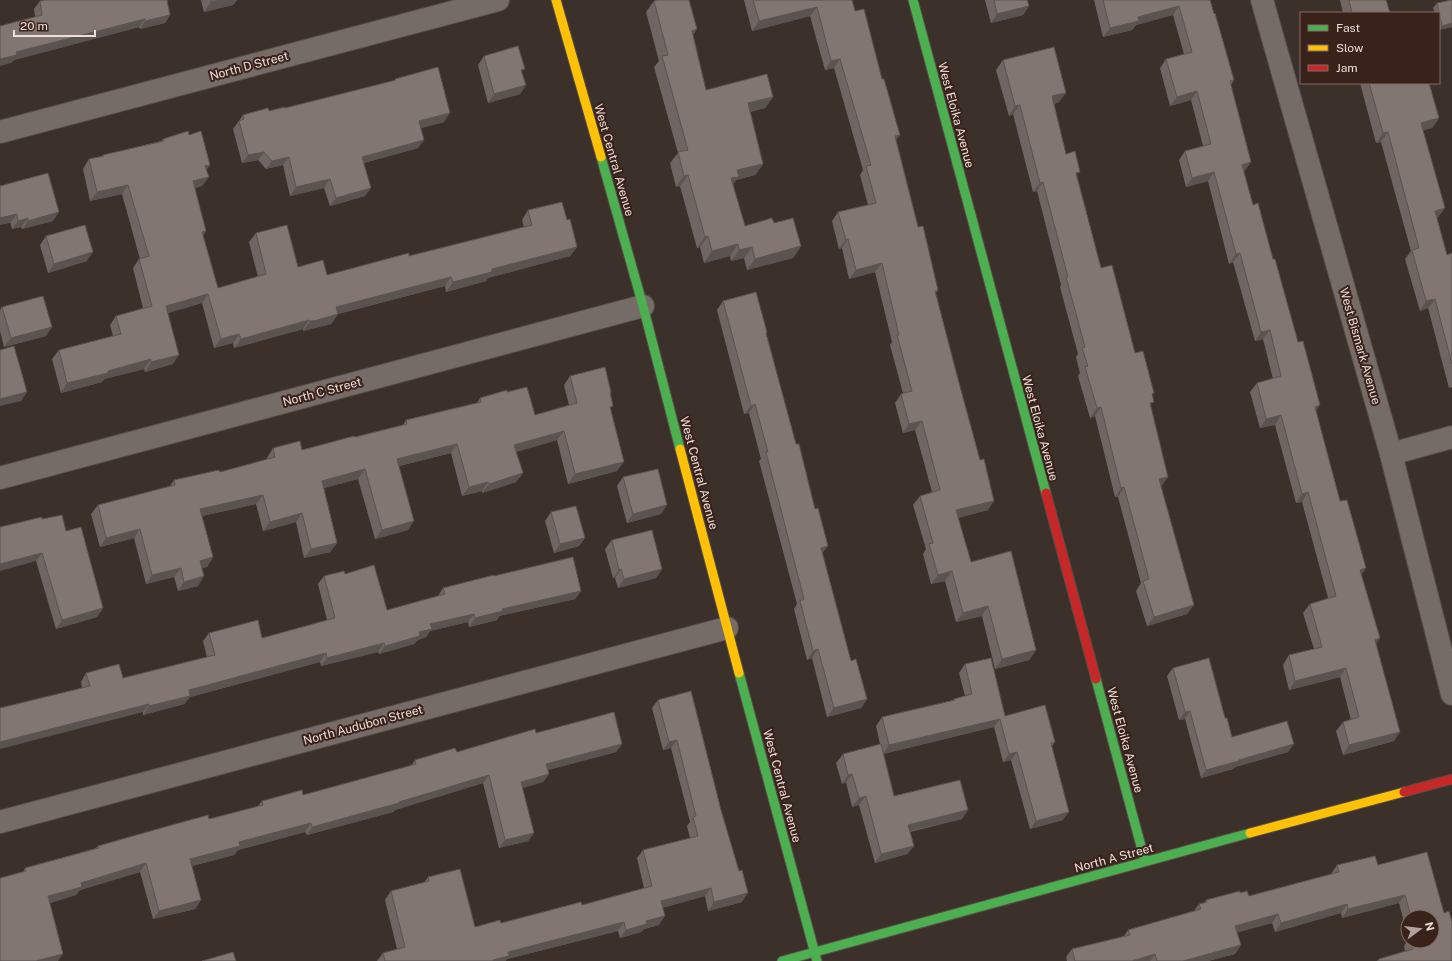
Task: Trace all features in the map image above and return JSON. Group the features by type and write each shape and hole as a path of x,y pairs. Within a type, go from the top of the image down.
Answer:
{"street":[{"name":"North D Street","path":"0,132 498,0"},
{"name":"West Central Avenue","path":"556,0 643,306 727,628 816,957"},
{"name":"West Eloika Avenue","path":"913,0 1145,861"},
{"name":"West Bismark Avenue","path":"1262,0 1391,454 1452,694"},
{"name":"North C Street","path":"0,478 643,306"},
{"path":"1391,454 1452,437"},
{"name":"North Audubon Street","path":"0,822 727,628"},
{"name":"North A Street","path":"782,961 816,957 1145,861 1452,779"}],"building":[{"path":"167,0 170,15 145,21 145,19 16,52 17,55 0,59 0,26 42,15 40,1"},
{"path":"689,0 697,29 692,31 706,90 767,74 773,97 748,103 763,164 737,170 739,177 731,178 745,226 772,218 774,223 793,218 801,246 755,259 752,247 739,250 738,244 712,251 708,236 705,237 688,175 684,176 678,152 688,150 662,56 668,55 654,1"},
{"path":"753,0 852,0 855,11 864,9 882,79 884,79 900,135 895,136 918,227 923,226 938,290 935,291 958,379 980,460 984,459 994,501 956,510 971,562 1011,551 1036,650 1002,659 988,606 963,613 952,571 938,575 929,544 933,543 920,496 940,490 922,421 909,424 901,394 912,391 897,335 899,335 882,263 856,270 848,239 846,240 838,212 876,203 866,166 871,165 840,59 831,61 817,7 759,21"},
{"path":"994,0 1027,0 1029,6 997,14"},
{"path":"1103,0 1210,0 1234,80 1230,81 1251,162 1242,165 1253,205 1258,203 1298,342 1303,341 1320,405 1315,407 1340,501 1347,500 1366,568 1360,570 1380,638 1375,640 1400,732 1349,745 1343,722 1359,717 1346,668 1295,681 1289,655 1322,647 1310,604 1336,596 1308,492 1302,494 1281,415 1266,419 1257,383 1281,376 1270,330 1261,332 1240,253 1236,254 1214,172 1192,178 1185,151 1211,144 1197,91 1177,97 1166,59 1192,52 1179,6 1138,17 1139,21 1110,28"},
{"path":"1349,0 1386,0 1390,12 1352,12"},
{"path":"1452,0 1452,23 1442,26 1437,3"},
{"path":"518,46 525,69 521,70 526,85 494,94 484,56"},
{"path":"1054,47 1066,93 1052,96 1066,154 1075,151 1080,172 1076,173 1101,268 1112,265 1135,353 1143,351 1154,393 1152,394 1154,402 1150,403 1168,477 1159,479 1194,605 1154,617 1143,581 1149,579 1124,487 1121,488 1101,407 1097,408 1085,367 1088,366 1082,348 1085,347 1043,182 1040,183 1020,105 1015,106 1003,60"},
{"path":"438,67 450,113 419,121 424,140 362,157 371,188 336,198 330,179 296,187 289,157 272,161 264,152 248,155 239,121 244,119 243,115 268,108 269,111 285,108 396,80 395,79"},
{"path":"1369,84 1429,84 1439,118 1421,123 1445,208 1435,211 1447,255 1452,253 1452,364 1435,299 1426,301 1412,250 1419,248 1388,132 1383,133"},
{"path":"188,131 189,135 201,131 210,165 205,166 209,177 193,181 206,231 202,232 218,288 266,274 256,233 287,225 298,267 323,260 327,275 409,253 409,256 532,225 528,210 562,202 567,220 570,219 577,247 492,269 492,272 453,282 451,277 336,307 338,314 314,321 309,320 241,339 239,334 221,339 208,294 166,306 179,355 151,362 151,359 108,371 108,373 67,383 59,350 121,334 116,316 152,306 139,259 149,256 128,185 97,192 89,159 164,141 163,139"},
{"path":"48,173 59,212 28,221 28,218 18,221 17,214 0,218 0,186"},
{"path":"85,225 93,252 54,264 46,236"},
{"path":"756,292 796,444 799,444 815,509 818,508 828,546 821,548 851,661 856,659 867,699 834,708 818,649 813,651 800,601 804,599 766,452 768,452 755,404 751,406 723,301"},
{"path":"43,296 52,327 11,338 2,307"},
{"path":"14,346 27,392 0,399 0,350"},
{"path":"605,367 613,406 610,407 624,462 575,474 564,431 514,445 523,473 489,484 488,482 469,487 457,444 397,459 414,521 382,530 365,469 322,481 337,543 311,549 302,513 270,522 263,495 200,509 213,557 200,561 204,576 184,582 181,568 152,575 140,529 106,538 98,505 175,485 174,480 219,470 220,472 275,457 273,448 300,441 302,450 354,436 355,437 407,424 406,420 481,402 480,398 507,390 507,392 527,387 535,415 577,403 570,376"},
{"path":"658,469 667,505 633,514 623,477"},
{"path":"576,506 585,538 560,544 551,512"},
{"path":"62,515 66,531 81,527 103,608 62,620 42,553 0,564 0,527 42,517 42,519"},
{"path":"652,530 662,569 624,579 621,569 619,570 612,540"},
{"path":"573,557 581,591 502,609 503,611 475,618 474,614 430,624 432,629 419,632 420,636 385,646 384,643 327,658 326,653 189,690 190,696 149,706 149,704 0,742 0,708 90,686 86,673 119,664 123,678 215,655 209,633 258,620 262,638 335,618 324,576 344,571 345,574 374,565 387,610 445,594 443,588"},
{"path":"991,658 1005,716 1045,705 1055,742 1051,743 1069,812 1036,821 1017,752 1009,754 1000,719 889,745 882,717 955,700 954,699 972,694 965,664"},
{"path":"1209,658 1225,718 1227,718 1232,737 1287,721 1294,744 1206,770 1190,711 1185,712 1173,668"},
{"path":"691,691 721,810 739,871 742,870 748,893 714,902 711,888 661,901 665,916 646,921 647,924 626,930 624,922 508,952 509,956 493,961 385,961 383,953 405,947 391,891 429,881 428,877 460,869 475,927 500,920 501,923 581,902 582,905 652,886 643,850 698,836 693,817 696,816 677,740 669,742 658,700"},
{"path":"614,712 622,744 546,764 549,774 521,782 534,833 505,840 489,775 399,803 312,827 311,823 239,842 240,846 190,859 201,900 159,911 146,863 81,883 82,887 48,896 63,954 36,961 0,961 0,878 26,871 25,868 99,848 98,846 208,815 209,819 263,805 262,801 302,790 303,795 416,764 415,760 455,748 457,752 535,729 536,733"},
{"path":"881,744 894,796 960,780 968,810 908,825 914,846 881,854 866,796 859,798 852,774 848,775 843,754"},
{"path":"1427,852 1444,913 1449,911 1452,922 1452,961 1379,961 1379,959 1413,949 1440,949 1440,909 1409,909 1405,895 1348,909 1347,904 1281,923 1278,914 1235,926 1241,945 1183,961 1157,961 1155,954 1132,961 1075,961 1072,949 1130,935 1128,930 1201,909 1199,904 1207,902 1206,900 1240,891 1240,893 1247,891 1249,896 1339,872 1337,865 1375,856 1378,865"},
{"path":"233,952 236,961 202,961"}],"traffic: fast":[{"path":"913,0 1046,493"},
{"path":"601,157 643,306 680,449"},
{"path":"739,673 817,961"},
{"path":"1096,679 1145,861"},
{"path":"782,961 1250,833"}],"traffic: slow":[{"path":"556,0 601,157"},
{"path":"680,449 739,673"},
{"path":"1250,833 1404,792"}],"traffic: jam":[{"path":"1046,493 1096,679"},
{"path":"1404,792 1452,779"}]}
